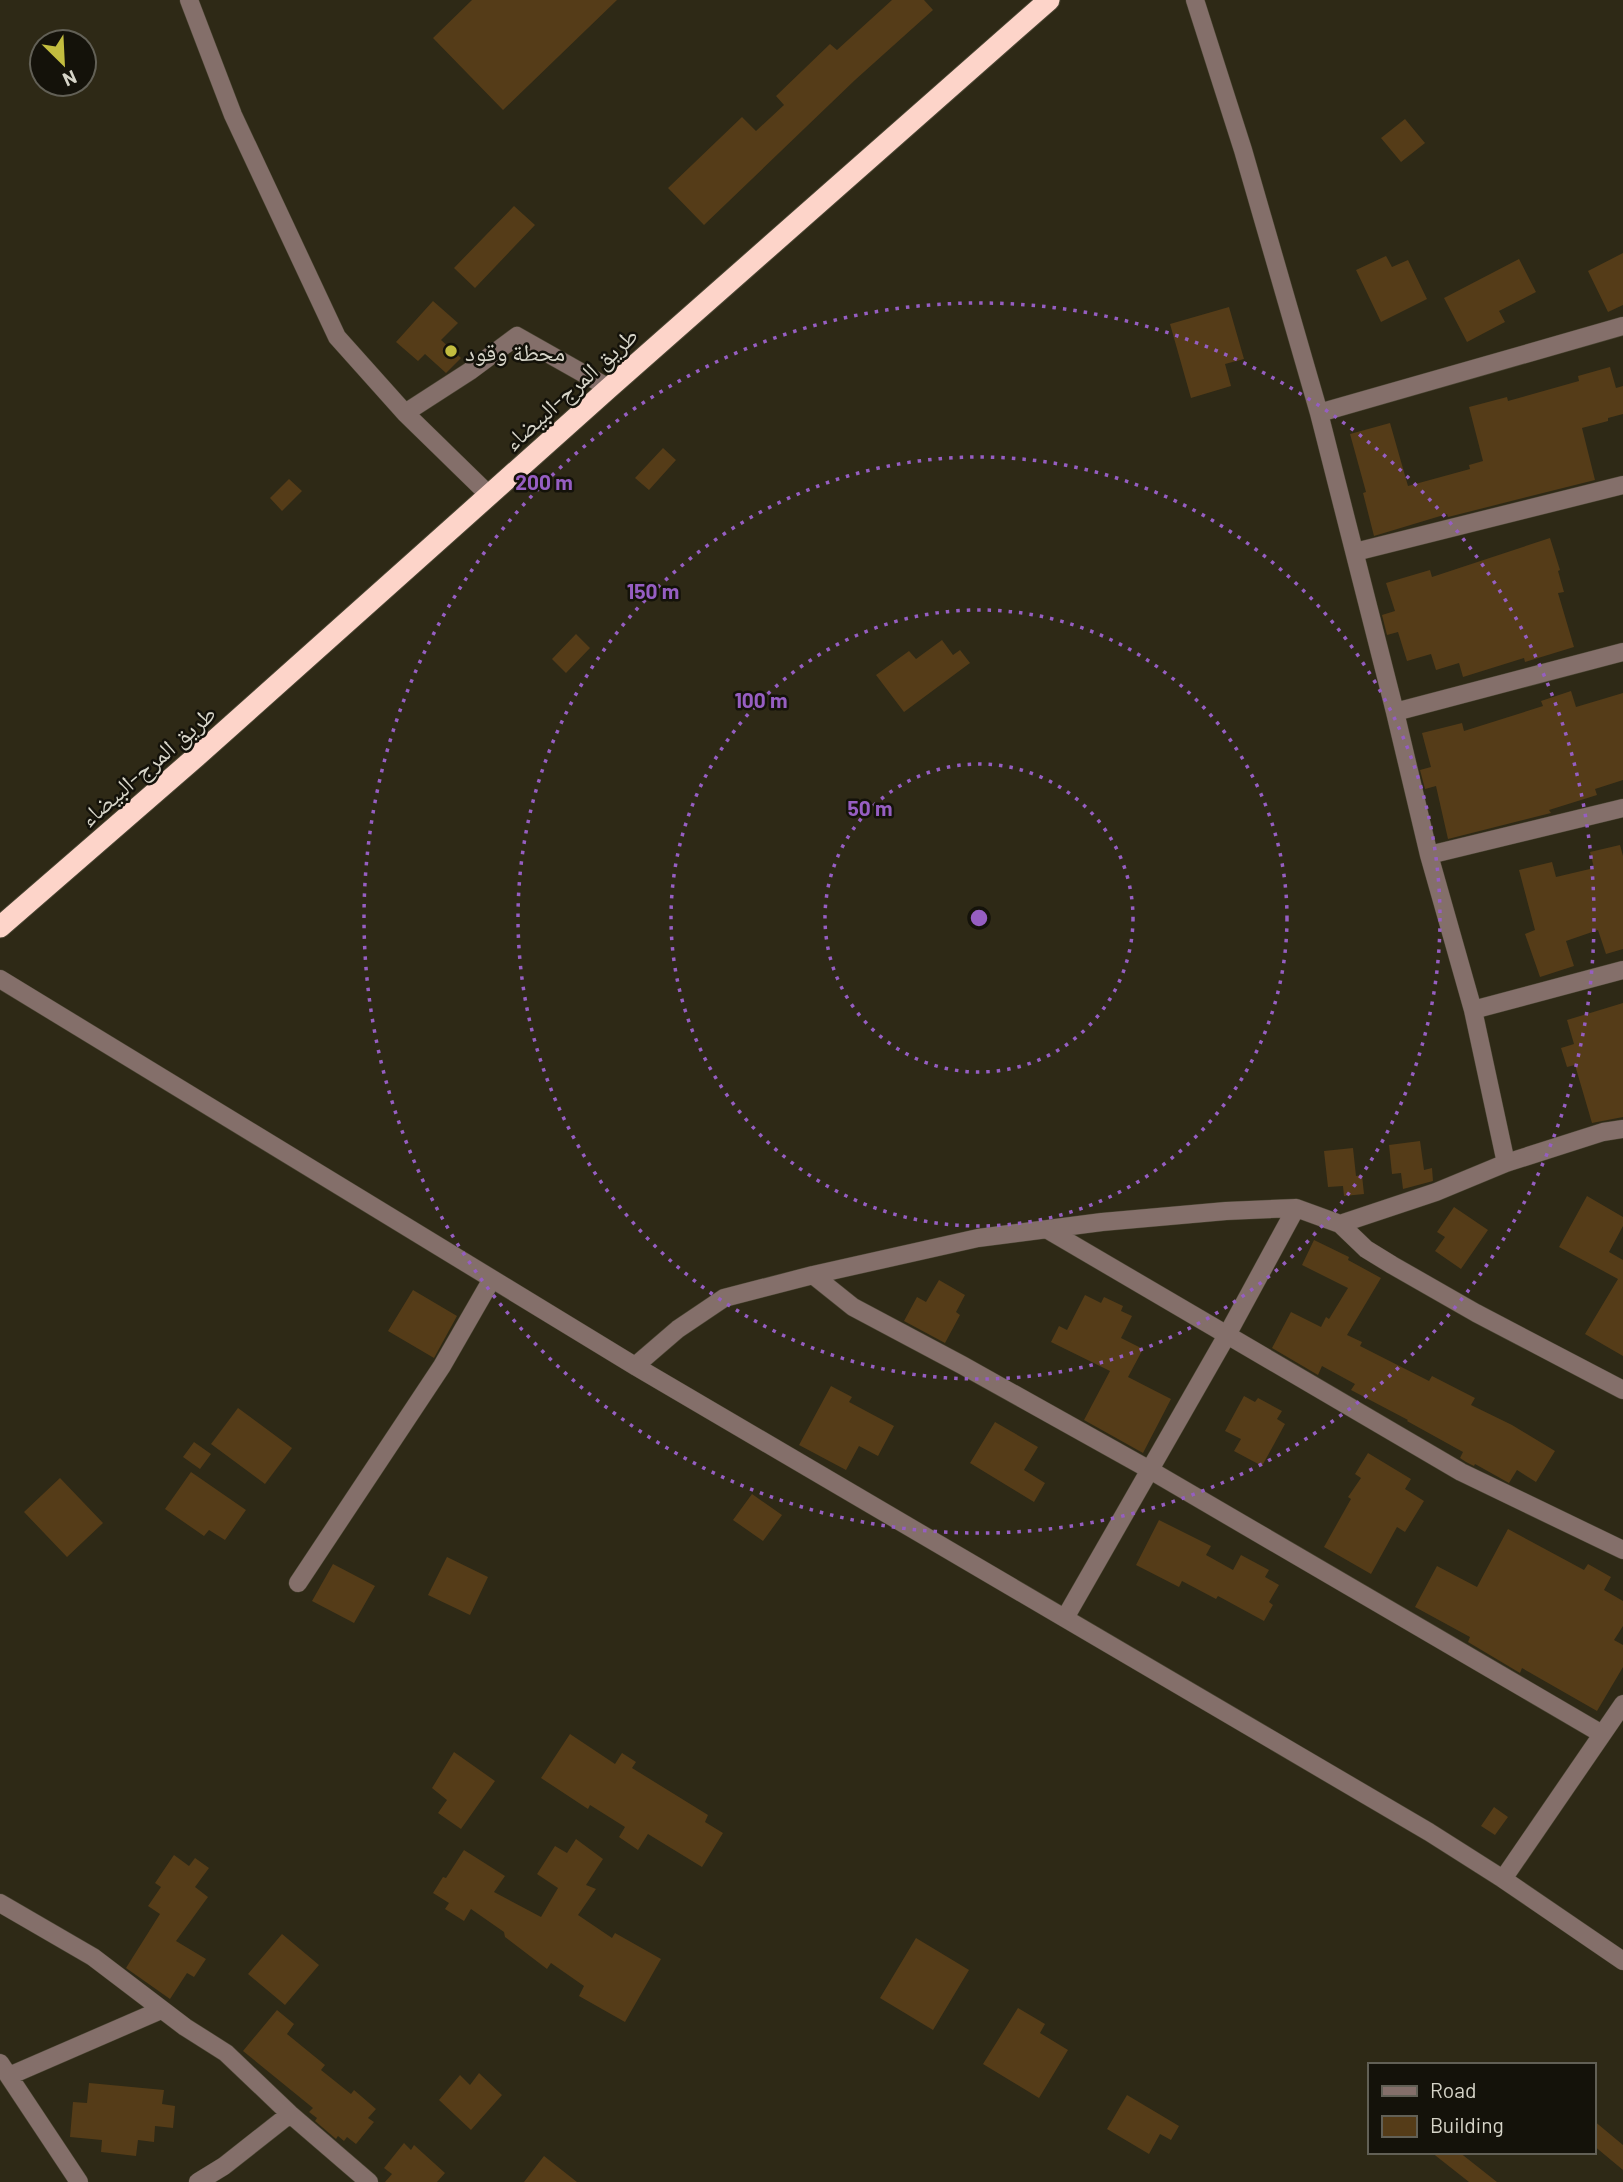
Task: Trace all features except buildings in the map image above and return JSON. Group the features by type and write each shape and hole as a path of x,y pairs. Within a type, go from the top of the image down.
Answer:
{"highway":[{"name":"طريق المرج-البيضاء","path":"0,927 197,756 1049,0"}],"street":[{"path":"189,0 233,115 337,337 405,413 489,495"},
{"path":"1195,0 1243,150 1319,413 1429,855 1473,1010 1506,1163"},
{"path":"1319,413 1623,326"},
{"path":"405,413 470,371 517,336 609,388"},
{"path":"1355,552 1623,485"},
{"path":"1395,712 1623,652"},
{"path":"1429,855 1623,808"},
{"path":"1473,1010 1623,970"},
{"path":"0,979 635,1366 1417,1825 1503,1879 1623,1961"},
{"path":"1340,1224 1436,1192 1506,1163 1603,1132 1623,1129"},
{"path":"1603,1132 1623,1143"},
{"path":"635,1366 678,1329 724,1298 813,1275 978,1238 1226,1211 1296,1208 1340,1224 1366,1249 1392,1265 1623,1390"},
{"path":"1065,1618 1227,1335 1296,1208"},
{"path":"1048,1230 1461,1472 1621,1545"},
{"path":"813,1275 853,1307 1150,1470 1602,1734"},
{"path":"298,1583 442,1366 492,1279"},
{"path":"1503,1879 1623,1704"},
{"path":"0,1903 93,1957 161,2010 226,2053 290,2114 369,2182"},
{"path":"79,2182 4,2069 161,2010"},
{"path":"198,2182 290,2114"}],"place":[{"name":"محطة وقود","path":"451,351"}]}
